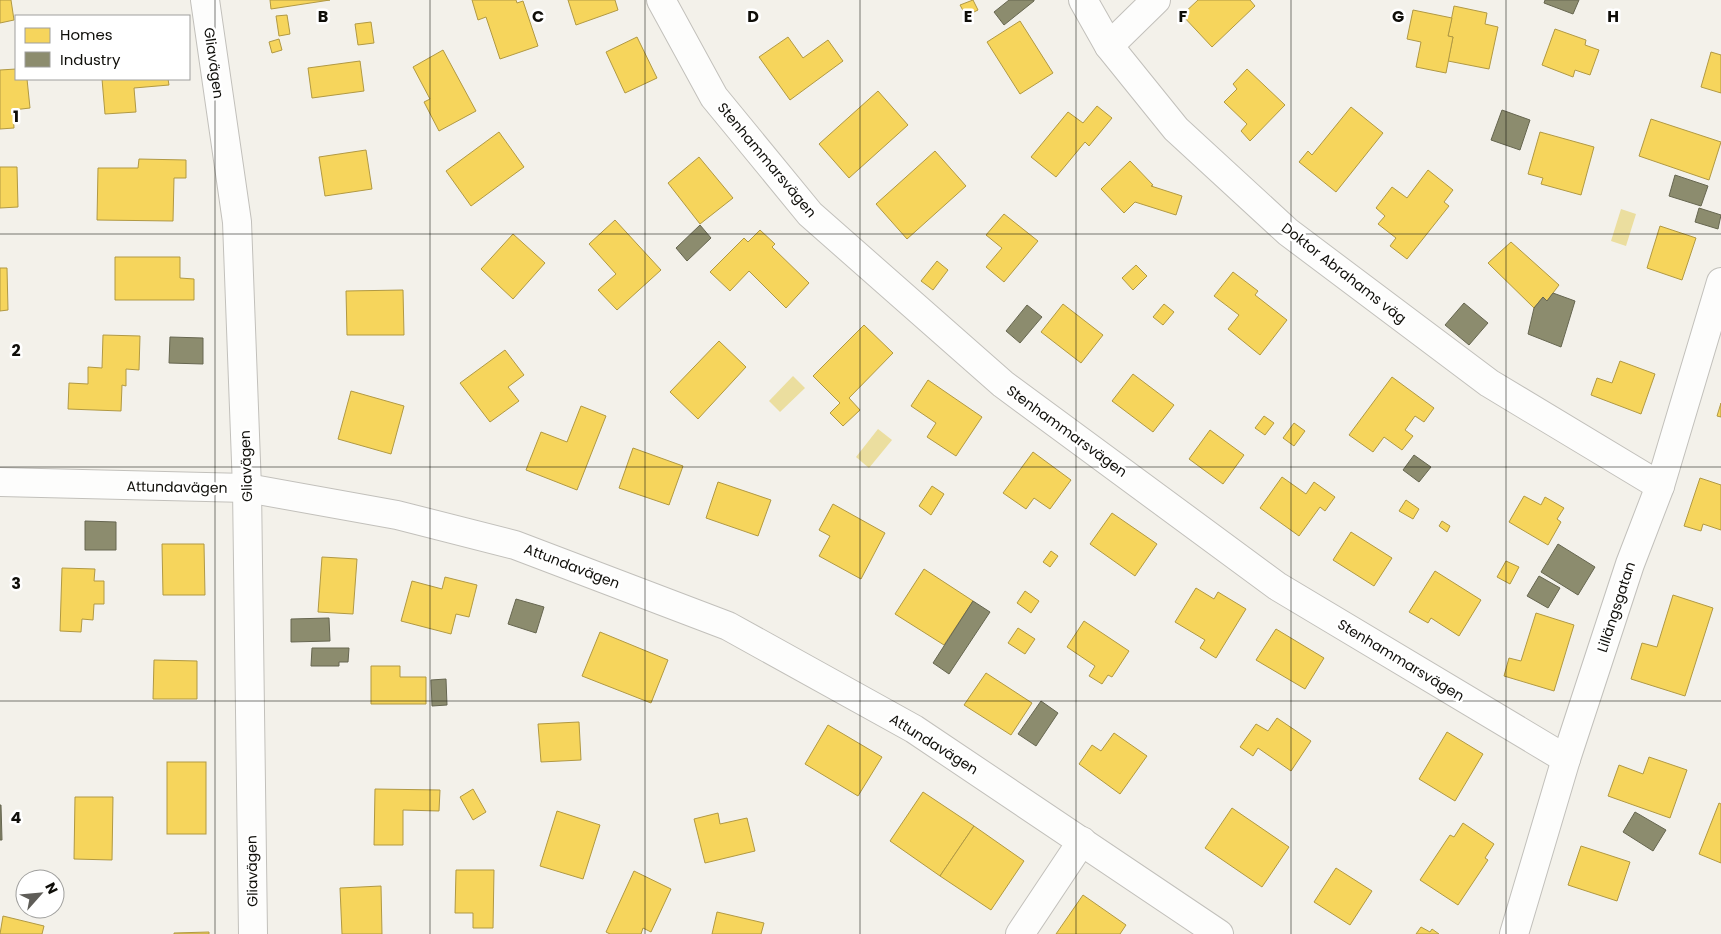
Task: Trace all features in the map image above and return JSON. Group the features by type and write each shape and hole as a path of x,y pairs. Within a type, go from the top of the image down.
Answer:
{"street":[{"name":"Gliavägen","path":"205,0 237,222 247,488 253,934"},
{"name":"Stenhammarsvägen","path":"661,0 714,97 810,214 1003,384 1277,586 1566,759"},
{"name":"Doktor Abrahams väg","path":"1083,0 1109,46 1176,129 1288,232 1488,383 1660,486"},
{"path":"1109,46 1156,0"},
{"name":"Lillängsgatan","path":"1514,934 1566,759 1630,564 1660,486 1721,282"},
{"name":"Attundavägen","path":"0,482 247,488 396,515 515,545 728,626 914,729 1219,934"},
{"path":"1020,934 1082,841"}],"shaded area":[{"path":"1621,209 1636,214 1626,246 1611,241"},
{"path":"793,376 805,388 780,412 769,401"},
{"path":"878,429 892,440 869,468 856,457"}],"building: Homes":[{"path":"0,0 11,0 14,20 0,23"},
{"path":"270,0 330,0 271,9"},
{"path":"472,0 516,0 517,3 523,1 538,46 500,59 486,17 478,20"},
{"path":"568,0 615,0 618,10 576,25"},
{"path":"973,0 978,10 966,16 960,5"},
{"path":"1198,0 1250,0 1255,6 1212,47 1182,15"},
{"path":"1454,6 1487,13 1485,24 1498,27 1489,69 1448,61 1453,37 1448,36"},
{"path":"1413,10 1452,18 1448,36 1453,37 1446,73 1416,67 1421,42 1407,39"},
{"path":"287,15 290,34 279,36 276,16"},
{"path":"1020,21 1053,73 1020,94 987,42"},
{"path":"371,22 374,43 358,45 355,24"},
{"path":"1555,29 1586,40 1585,45 1599,50 1590,75 1575,70 1573,77 1542,65"},
{"path":"637,37 657,78 625,93 606,52"},
{"path":"788,37 803,58 828,40 843,61 790,100 759,57"},
{"path":"279,39 282,50 272,53 269,42"},
{"path":"443,50 476,111 439,131 424,102 430,99 413,67"},
{"path":"1711,52 1721,55 1721,93 1701,87"},
{"path":"360,61 364,91 312,98 308,68"},
{"path":"15,69 15,80 27,80 30,108 13,110 14,128 0,129 0,70"},
{"path":"1247,69 1285,105 1250,141 1241,131 1247,124 1224,102 1237,89 1233,84"},
{"path":"102,80 168,80 169,85 134,88 136,112 105,114"},
{"path":"878,91 908,125 849,178 819,144"},
{"path":"1097,106 1112,118 1089,146 1085,142 1056,177 1031,157 1068,112 1083,123"},
{"path":"1351,107 1383,133 1336,192 1299,162 1308,151 1312,155"},
{"path":"1651,119 1721,142 1709,180 1639,156"},
{"path":"499,132 524,167 471,206 446,171"},
{"path":"1540,132 1594,147 1581,195 1541,184 1543,178 1528,174"},
{"path":"366,150 372,189 325,196 319,157"},
{"path":"935,151 966,186 907,239 876,204"},
{"path":"699,157 733,198 700,224 668,183"},
{"path":"139,159 186,160 186,178 174,178 173,221 97,220 98,168 138,168"},
{"path":"1130,161 1153,185 1151,186 1182,196 1176,215 1135,202 1124,213 1101,189"},
{"path":"0,167 17,167 18,207 0,208"},
{"path":"1428,170 1453,190 1444,202 1449,206 1407,259 1390,246 1396,238 1378,224 1385,216 1376,208 1392,187 1407,198"},
{"path":"1004,214 1038,241 1004,282 986,267 1002,248 986,235"},
{"path":"615,220 661,270 617,310 598,290 616,274 589,244"},
{"path":"1660,226 1696,238 1682,280 1647,268"},
{"path":"760,230 775,244 772,247 809,283 786,308 749,271 730,291 710,272 744,238 748,242"},
{"path":"513,234 545,263 513,299 481,269"},
{"path":"1511,242 1559,285 1547,301 1543,297 1534,308 1488,263"},
{"path":"115,257 180,257 180,278 194,279 194,300 115,300"},
{"path":"937,261 948,270 933,290 921,281"},
{"path":"1136,265 1147,276 1133,290 1122,278"},
{"path":"0,268 7,268 8,310 0,311"},
{"path":"1233,272 1258,291 1255,295 1287,320 1260,355 1228,329 1239,315 1214,296"},
{"path":"403,290 404,335 347,335 346,291"},
{"path":"1063,304 1103,335 1081,363 1041,332"},
{"path":"1164,304 1174,312 1163,325 1153,317"},
{"path":"864,325 893,353 849,398 860,410 843,426 830,413 840,403 813,376"},
{"path":"103,335 140,336 139,370 126,369 126,386 122,385 121,411 68,409 69,383 88,384 88,367 102,368"},
{"path":"719,341 746,367 698,419 670,392"},
{"path":"505,350 524,375 508,387 519,401 490,422 460,383"},
{"path":"1620,361 1655,374 1641,414 1591,395 1597,378 1612,383"},
{"path":"1133,374 1174,405 1153,432 1112,401"},
{"path":"1392,377 1434,408 1424,422 1415,416 1405,430 1413,436 1402,450 1384,437 1373,452 1349,435"},
{"path":"928,380 982,417 956,456 927,437 936,423 911,406"},
{"path":"351,391 404,406 391,454 338,439"},
{"path":"1721,403 1721,417 1717,416"},
{"path":"581,406 606,416 577,490 526,470 541,432 567,442"},
{"path":"1264,416 1274,423 1265,435 1255,428"},
{"path":"1294,423 1305,431 1294,446 1283,438"},
{"path":"1210,430 1244,455 1223,484 1189,459"},
{"path":"633,448 683,466 669,505 619,488"},
{"path":"1033,452 1071,480 1050,509 1034,498 1026,509 1003,493"},
{"path":"1282,477 1306,494 1314,482 1335,497 1325,511 1320,507 1299,536 1260,508"},
{"path":"1700,478 1721,485 1721,530 1703,524 1701,531 1684,526"},
{"path":"718,482 771,500 758,536 706,518"},
{"path":"932,486 944,494 931,515 919,506"},
{"path":"1524,496 1541,505 1545,497 1564,508 1557,519 1561,522 1548,545 1509,522"},
{"path":"1406,500 1419,509 1413,519 1399,511"},
{"path":"833,504 885,533 861,579 819,556 830,536 819,530"},
{"path":"1112,513 1157,544 1135,576 1090,544"},
{"path":"1442,521 1450,526 1447,532 1439,526"},
{"path":"1351,532 1392,558 1374,586 1333,560"},
{"path":"162,544 204,544 205,595 163,595"},
{"path":"1051,551 1058,556 1050,567 1043,562"},
{"path":"322,557 357,559 353,614 318,612"},
{"path":"1506,561 1519,567 1510,584 1497,577"},
{"path":"62,568 95,569 94,581 104,581 104,604 94,604 93,620 82,619 81,632 60,631"},
{"path":"924,569 973,601 944,645 895,614"},
{"path":"1435,571 1481,600 1459,636 1431,618 1428,623 1409,612"},
{"path":"445,577 477,585 469,617 456,614 451,634 401,621 412,581 442,589"},
{"path":"1196,588 1214,599 1218,592 1246,609 1216,658 1200,648 1205,640 1175,622"},
{"path":"1025,591 1039,601 1031,613 1017,603"},
{"path":"1673,595 1713,608 1685,696 1631,679 1642,643 1657,647"},
{"path":"1536,613 1574,625 1554,691 1504,676 1509,658 1521,661"},
{"path":"1084,621 1129,651 1112,677 1108,675 1102,684 1089,676 1095,666 1067,647"},
{"path":"1018,628 1035,639 1025,654 1008,643"},
{"path":"1276,629 1324,658 1305,689 1256,660"},
{"path":"600,632 668,660 651,703 582,676"},
{"path":"154,660 197,661 197,699 153,699"},
{"path":"371,666 400,666 400,677 426,677 426,704 371,704"},
{"path":"986,673 1032,703 1011,735 964,705"},
{"path":"1277,718 1311,741 1291,771 1258,748 1253,756 1240,747 1256,724 1268,731"},
{"path":"579,722 581,760 541,762 538,724"},
{"path":"828,725 882,757 858,796 805,764"},
{"path":"1447,732 1483,754 1455,801 1419,779"},
{"path":"1114,733 1147,756 1120,794 1079,764 1092,745 1101,751"},
{"path":"1649,757 1687,770 1670,818 1608,796 1619,765 1643,774"},
{"path":"167,762 206,762 206,834 167,834"},
{"path":"375,789 440,790 439,811 403,810 403,845 374,845"},
{"path":"473,789 486,812 473,820 460,797"},
{"path":"923,792 974,826 940,876 890,841"},
{"path":"75,797 113,797 112,860 74,859"},
{"path":"1719,803 1721,804 1721,863 1699,854"},
{"path":"1232,808 1289,847 1262,887 1205,848"},
{"path":"557,811 600,825 583,879 540,866"},
{"path":"718,813 720,824 747,818 755,851 705,863 694,819"},
{"path":"1463,823 1494,844 1485,858 1488,860 1458,905 1420,880 1450,835 1454,837"},
{"path":"974,826 1024,861 991,910 940,876"},
{"path":"1581,846 1630,862 1617,901 1568,885"},
{"path":"1336,868 1372,891 1350,925 1314,902"},
{"path":"456,870 494,870 493,928 473,928 473,913 455,913"},
{"path":"634,871 671,889 651,932 643,928 641,934 610,934 606,932"},
{"path":"381,886 382,934 342,934 340,888"},
{"path":"1083,895 1126,925 1120,934 1056,934"},
{"path":"717,912 764,923 761,934 712,934"},
{"path":"3,916 44,926 42,934 0,934"},
{"path":"1421,927 1430,932 1432,929 1439,934 1416,934"},
{"path":"209,932 209,934 174,934 174,933"}],"building: Industry":[{"path":"1009,0 1034,1 1004,25 994,12"},
{"path":"1545,0 1579,0 1573,14 1544,3"},
{"path":"1502,110 1530,120 1520,150 1491,140"},
{"path":"1675,175 1708,186 1701,206 1669,196"},
{"path":"1699,208 1721,215 1718,229 1695,222"},
{"path":"700,225 711,238 687,261 676,248"},
{"path":"1553,293 1575,301 1561,347 1528,334 1534,308 1543,297 1547,301"},
{"path":"1464,303 1488,323 1469,345 1445,325"},
{"path":"1027,305 1042,317 1020,343 1006,331"},
{"path":"170,337 203,338 203,364 169,363"},
{"path":"1414,455 1431,467 1419,482 1403,470"},
{"path":"85,521 116,522 116,550 85,550"},
{"path":"1558,544 1595,567 1578,595 1541,572"},
{"path":"1539,576 1560,588 1548,608 1527,596"},
{"path":"516,599 544,607 536,633 508,624"},
{"path":"973,601 990,612 949,674 933,663"},
{"path":"329,618 330,641 291,642 291,619"},
{"path":"312,648 349,648 348,662 339,662 339,666 311,666"},
{"path":"446,679 447,705 432,706 431,680"},
{"path":"1041,701 1058,713 1036,746 1018,734"},
{"path":"1,805 2,840 0,840"},
{"path":"1635,812 1666,830 1653,851 1623,832"}]}
